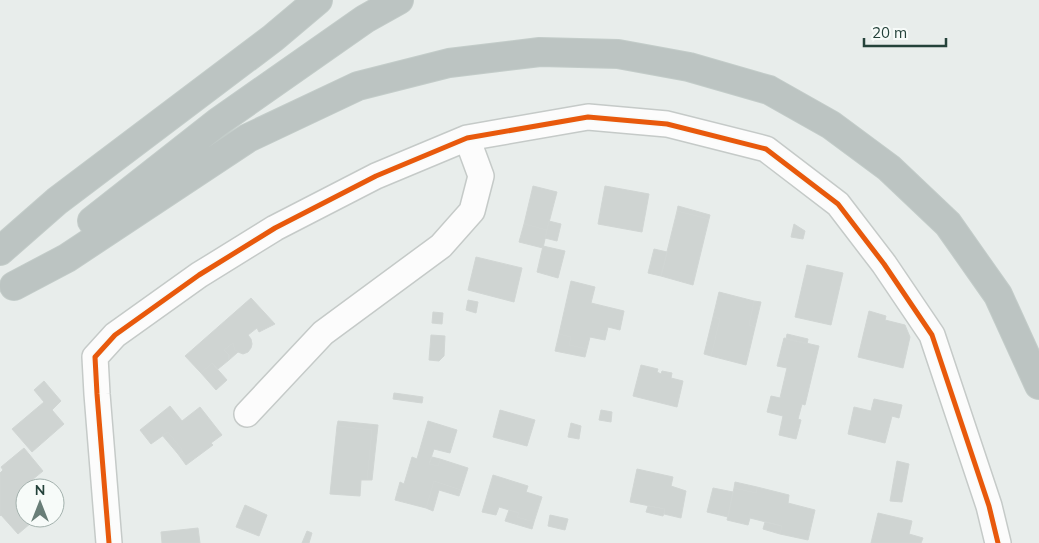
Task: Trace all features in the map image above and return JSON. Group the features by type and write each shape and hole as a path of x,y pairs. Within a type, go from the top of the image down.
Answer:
{"highway":[{"path":"0,251 57,201 273,38 318,0"},
{"path":"273,38 338,0"},
{"path":"7,292 58,248 218,122 365,19 399,0"},
{"path":"7,292 67,258 248,138 358,86 449,63 540,52 618,54 690,67 769,90 831,125 889,168 948,224 998,295 1039,385"}],"street":[{"path":"109,543 95,357 116,334 199,275 275,228 376,176 467,138 588,117 667,124 766,149 838,204 884,264 932,335 989,506 998,543"},
{"path":"247,414 323,333 441,246 472,211 481,176 467,138"}],"building":[{"path":"533,186 557,192 547,230 524,224"},
{"path":"605,186 649,194 642,232 598,224"},
{"path":"678,206 710,215 709,219 677,211"},
{"path":"677,211 709,219 693,285 661,276"},
{"path":"549,221 561,224 557,241 545,238"},
{"path":"524,224 547,230 543,248 519,242"},
{"path":"794,224 805,231 803,239 791,237"},
{"path":"543,246 565,251 558,278 537,272"},
{"path":"654,249 667,252 661,276 648,273"},
{"path":"476,257 522,268 514,302 468,290"},
{"path":"807,265 843,273 831,325 795,317"},
{"path":"571,281 595,287 591,303 624,311 620,330 608,327 605,340 590,337 587,349 569,345 571,337 559,334"},
{"path":"719,292 754,301 749,325 755,327 746,365 711,356 720,319 713,317"},
{"path":"251,298 275,324 259,332 257,328 248,335 252,344 248,352 243,354 238,352 235,350 233,343 224,350 229,355 229,360 218,369 212,363 201,373 185,356"},
{"path":"468,300 478,302 476,313 466,310"},
{"path":"754,301 761,302 755,327 749,325"},
{"path":"869,311 886,316 885,320 905,325 910,337 903,368 858,357"},
{"path":"433,312 443,313 442,324 432,323"},
{"path":"713,317 720,319 711,356 704,354"},
{"path":"559,334 571,337 569,345 587,349 585,357 555,351"},
{"path":"787,334 808,339 807,344 786,339"},
{"path":"431,335 445,336 444,356 439,361 429,360"},
{"path":"784,338 819,346 805,405 802,404 798,419 801,420 796,439 779,435 783,416 767,412 771,396 780,398 787,368 777,366"},
{"path":"233,343 235,350 238,352 229,360 229,355 224,350"},
{"path":"212,363 227,380 216,390 201,373"},
{"path":"641,365 658,369 657,372 661,374 662,371 672,373 671,378 683,381 677,407 633,396"},
{"path":"44,381 61,401 52,410 64,424 32,452 12,429 44,402 34,390"},
{"path":"394,393 423,397 422,403 393,399"},
{"path":"874,399 902,405 899,418 892,416 885,443 848,434 854,407 871,411"},
{"path":"170,406 182,421 200,407 222,435 211,443 213,445 186,465 178,454 183,451 168,432 151,444 140,430"},
{"path":"500,410 535,420 527,446 493,437"},
{"path":"601,410 612,412 611,422 599,420"},
{"path":"338,421 378,425 372,480 367,480 372,430 337,426"},
{"path":"428,421 457,430 450,453 434,449 429,464 438,466 440,459 468,468 461,490 434,481 426,508 395,500 400,482 404,484 412,457 417,459"},
{"path":"571,423 581,426 579,439 568,437"},
{"path":"337,426 372,430 367,480 361,480 360,496 330,494"},
{"path":"168,432 183,451 178,454 162,435"},
{"path":"24,448 43,471 34,478 15,478 15,528 25,528 18,534 0,516 0,473 3,470 1,467"},
{"path":"432,457 440,459 438,466 429,464"},
{"path":"897,461 909,464 902,502 890,501"},
{"path":"637,469 673,477 671,486 686,491 681,518 664,514 665,509 630,502"},
{"path":"493,475 528,486 526,492 542,497 534,522 517,517 519,513 499,507 496,515 482,512"},
{"path":"434,481 461,490 459,496 439,490 433,511 426,508"},
{"path":"735,482 757,487 756,493 734,488"},
{"path":"757,487 789,495 788,503 815,510 808,540 780,534 782,526 750,518 748,525 727,520 734,488 756,493"},
{"path":"713,488 733,492 728,517 707,512"},
{"path":"245,505 267,515 259,536 236,527"},
{"path":"648,506 665,509 663,516 646,512"},
{"path":"509,510 519,513 517,517 534,522 532,529 505,521"},
{"path":"878,513 912,521 909,534 923,538 921,543 871,543"},
{"path":"550,515 568,519 565,530 548,526"},
{"path":"765,522 782,526 780,534 763,529"},
{"path":"198,528 200,543 162,543 161,532"},
{"path":"307,531 312,533 309,543 302,543"}],"cycle path":[{"path":"109,543 95,357 115,335 199,275 275,228 376,176 467,138 588,117 667,124 766,149 838,204 884,264 932,335 989,506 998,543"}]}
